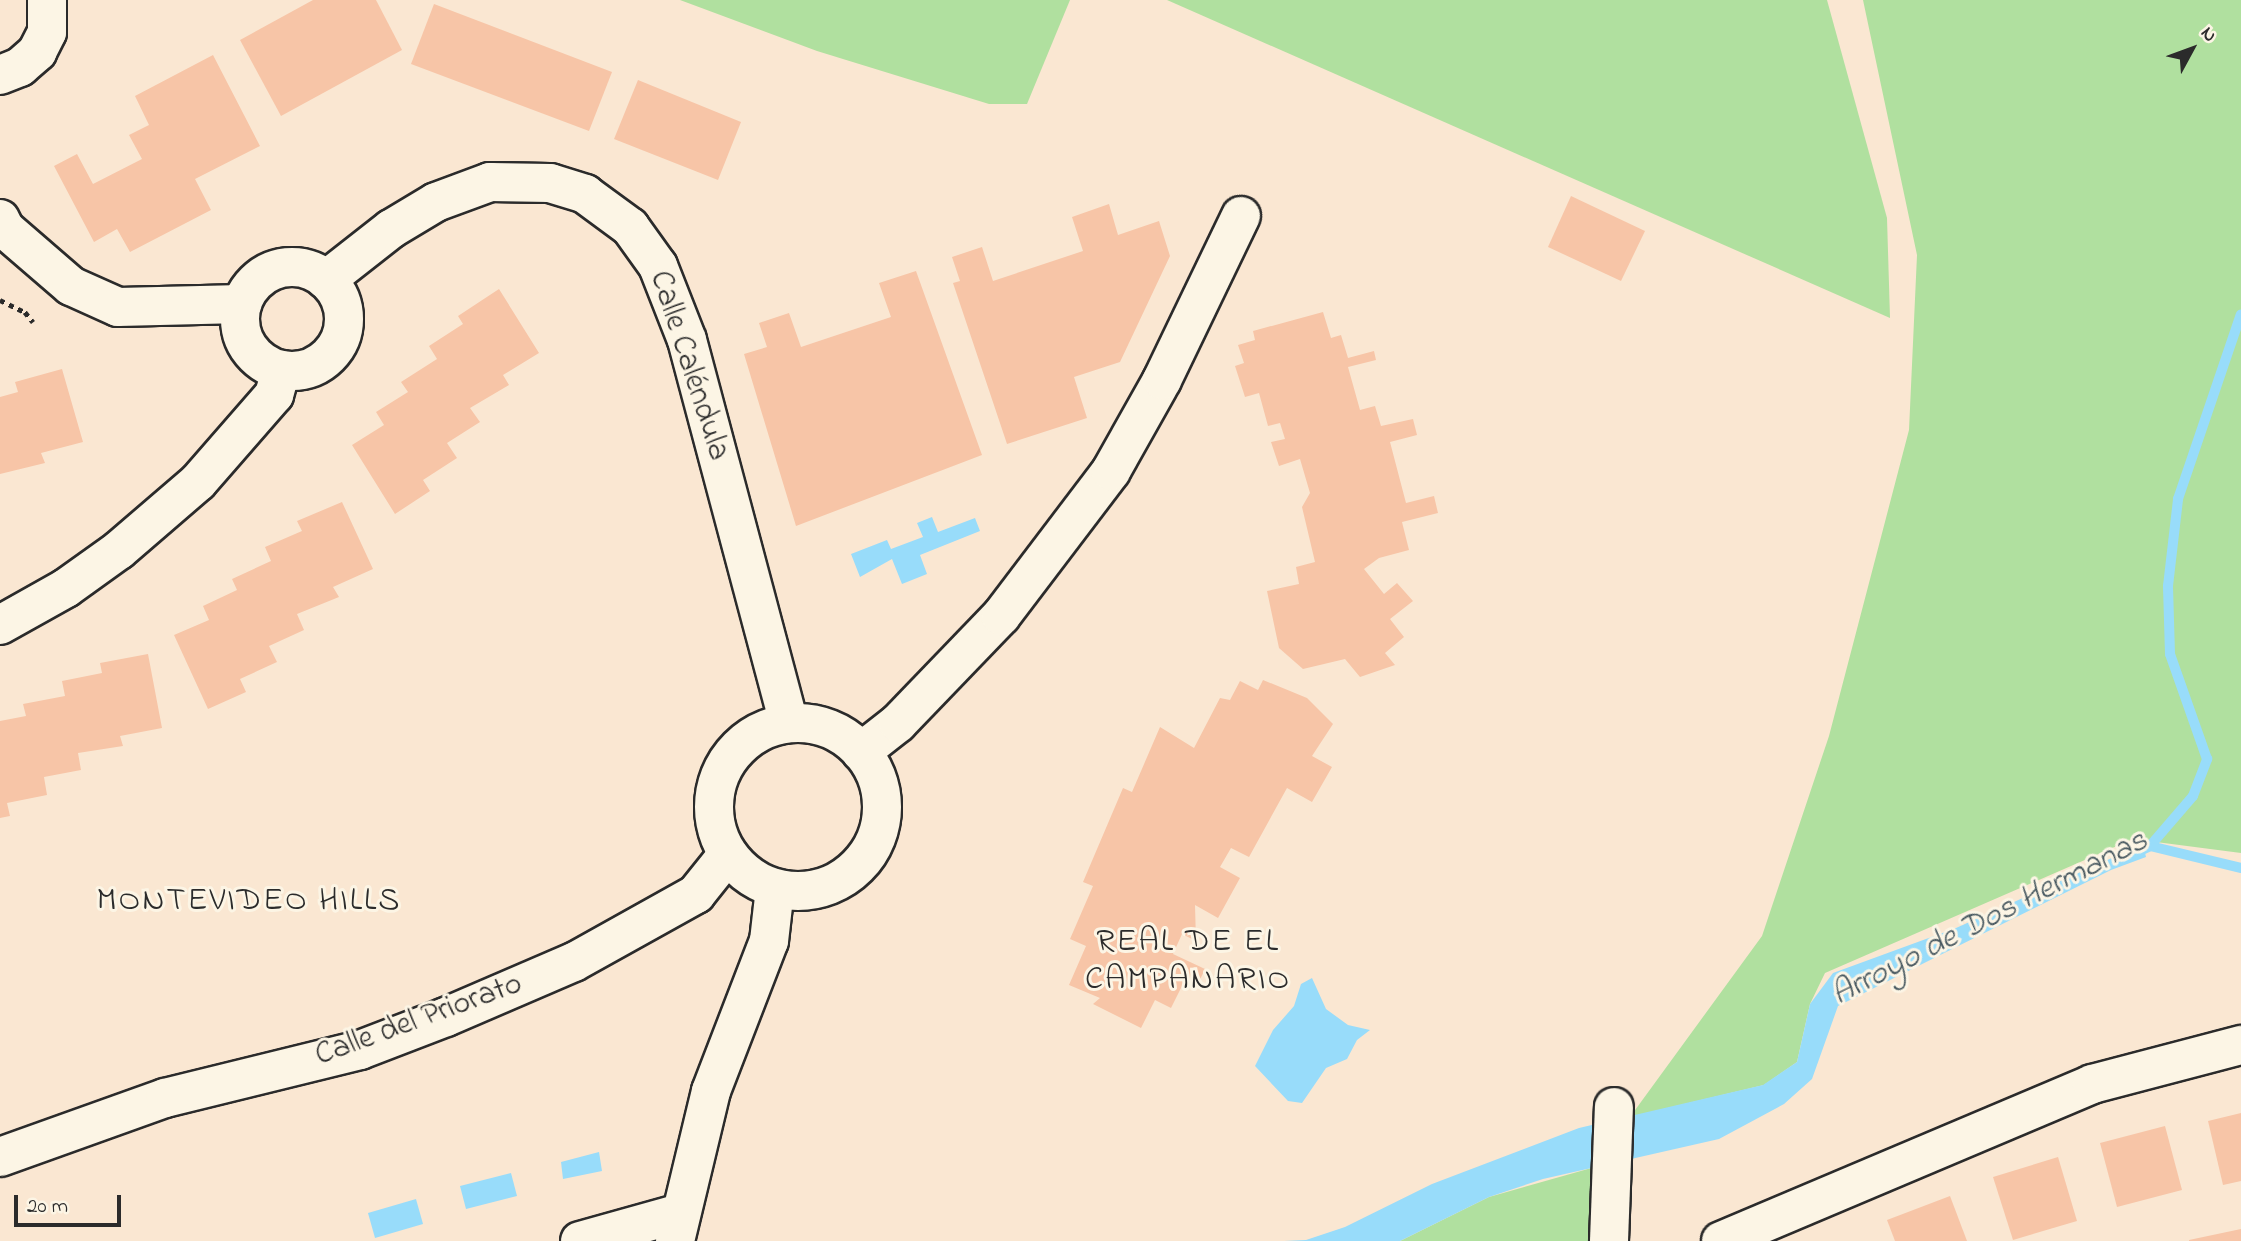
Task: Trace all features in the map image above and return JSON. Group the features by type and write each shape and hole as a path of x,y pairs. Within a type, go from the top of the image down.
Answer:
{"street":[{"path":"0,75 20,67 37,52 47,32 47,0"},
{"name":"Calle Caléndula","path":"326,280 424,209 489,182 550,183 586,194 630,227 658,266 687,340 789,723"},
{"path":"861,752 898,723 1001,616 1111,471 1162,380 1241,216"},
{"path":"0,219 23,246 71,286 118,307 242,304"},
{"path":"298,267 326,280 340,300 341,336 318,364 281,370 263,362 246,344 240,320 242,304 252,286 277,269 298,267"},
{"path":"0,625 66,588 119,550 198,482 274,395 281,370"},
{"path":"789,723 829,729 861,752 880,790 878,833 869,852 855,869 818,889 775,888 741,869 728,855 719,838 714,800 726,763 752,736 789,723"},
{"name":"Calle del Priorato","path":"0,1157 165,1098 360,1050 446,1017 574,962 696,894 728,855"},
{"path":"580,1241 678,1227 711,1091 769,941 775,888"},
{"path":"1721,1241 2092,1084 2241,1045"},
{"path":"1609,1241 1614,1107"}],"path":[{"path":"0,300 25,312 33,322"}],"green space":[{"path":"680,0 1070,0 1027,104 989,104 817,51"},
{"path":"1167,0 1827,0 1887,218 1890,318"},
{"path":"1863,0 2241,0 2241,853 2133,839 1825,973 1810,1004 1797,1062 1764,1085 1630,1117 1762,936 1829,736 1909,430 1917,255"},
{"path":"1595,1167 1597,1241 1400,1241 1489,1197"}],"water":[{"path":"932,517 938,532 975,518 980,531 920,555 927,574 902,584 892,559 860,577 851,554 887,540 891,549 923,537 917,523"},
{"path":"2143,844 2146,857 2111,870 1838,1006 1812,1079 1784,1104 1719,1139 1543,1179 1489,1197 1400,1241 1284,1241 1306,1240 1345,1227 1432,1184 1579,1128 1763,1085 1797,1062 1810,1004 1833,973 1956,928"},
{"path":"1312,978 1326,1009 1348,1025 1370,1030 1357,1040 1347,1059 1326,1068 1302,1103 1288,1101 1255,1066 1273,1030 1294,1006 1301,984"},
{"path":"599,1152 602,1171 563,1179 561,1162"},
{"path":"511,1173 517,1196 466,1209 460,1186"},
{"path":"416,1199 423,1224 375,1238 368,1213"}],"building":[{"path":"313,0 376,0 402,50 281,116 240,40"},
{"path":"434,4 612,72 589,131 411,64"},
{"path":"213,55 260,146 195,179 211,210 130,252 117,229 94,242 54,166 77,154 93,184 142,159 129,135 149,125 135,96"},
{"path":"638,80 741,122 718,180 614,139"},
{"path":"1571,196 1645,231 1621,281 1548,247"},
{"path":"1109,204 1118,235 1159,221 1170,256 1120,362 1074,377 1087,418 1007,444 953,283 960,281 952,257 982,247 993,281 1083,251 1072,217"},
{"path":"916,271 982,455 796,526 744,354 767,347 759,323 789,313 801,347 891,317 879,283"},
{"path":"499,289 539,353 503,375 509,385 470,408 480,422 447,443 457,458 423,480 430,491 395,514 352,445 384,425 376,412 408,392 401,382 437,359 429,346 463,324 458,316"},
{"path":"1323,312 1331,338 1341,335 1348,358 1374,351 1376,360 1348,367 1360,410 1375,406 1381,426 1413,419 1417,435 1390,442 1406,503 1434,496 1438,513 1402,522 1409,550 1379,558 1364,569 1384,594 1397,583 1413,601 1390,619 1404,637 1385,653 1395,665 1360,677 1345,659 1303,669 1279,648 1267,591 1299,584 1296,567 1315,562 1302,507 1310,493 1300,459 1279,466 1271,442 1285,439 1280,423 1268,426 1259,393 1245,397 1235,366 1244,363 1238,345 1255,340 1253,331"},
{"path":"62,369 83,442 41,453 45,463 0,474 0,397 18,392 15,382"},
{"path":"342,502 373,569 333,587 339,597 297,614 304,630 269,646 277,662 240,679 246,692 208,709 174,635 209,620 203,606 237,590 232,579 271,561 265,547 302,531 297,521"},
{"path":"148,654 162,728 120,736 123,746 78,753 81,770 44,777 47,795 7,803 10,816 0,818 0,721 26,716 23,704 65,696 62,681 102,673 100,663"},
{"path":"1263,680 1307,698 1333,724 1312,756 1332,767 1312,802 1287,788 1249,857 1231,848 1220,867 1240,878 1218,918 1195,905 1196,941 1182,934 1173,954 1205,969 1196,988 1184,982 1171,1008 1155,1000 1141,1028 1093,1004 1100,998 1069,985 1086,946 1070,939 1093,886 1083,882 1123,788 1132,792 1160,727 1194,748 1220,698 1230,700 1240,681 1258,690"},
{"path":"2241,1113 2241,1181 2223,1185 2208,1121"},
{"path":"2165,1126 2182,1190 2117,1207 2100,1143"},
{"path":"2058,1157 2077,1221 2013,1240 1993,1177"},
{"path":"1950,1196 1967,1241 1895,1241 1887,1220"},
{"path":"2241,1229 2241,1241 2189,1241 2189,1240"}],"waterway":[{"name":"Arroyo de Dos Hermanas","path":"2131,855 2150,846 2193,796 2207,759 2170,654 2168,586 2178,499 2241,314"},
{"path":"2150,846 2241,868"}],"district":[{"name":"MONTEVIDEO HILLS","path":"249,902"},
{"name":"REAL DE EL CAMPANARIO","path":"1188,962"}]}
